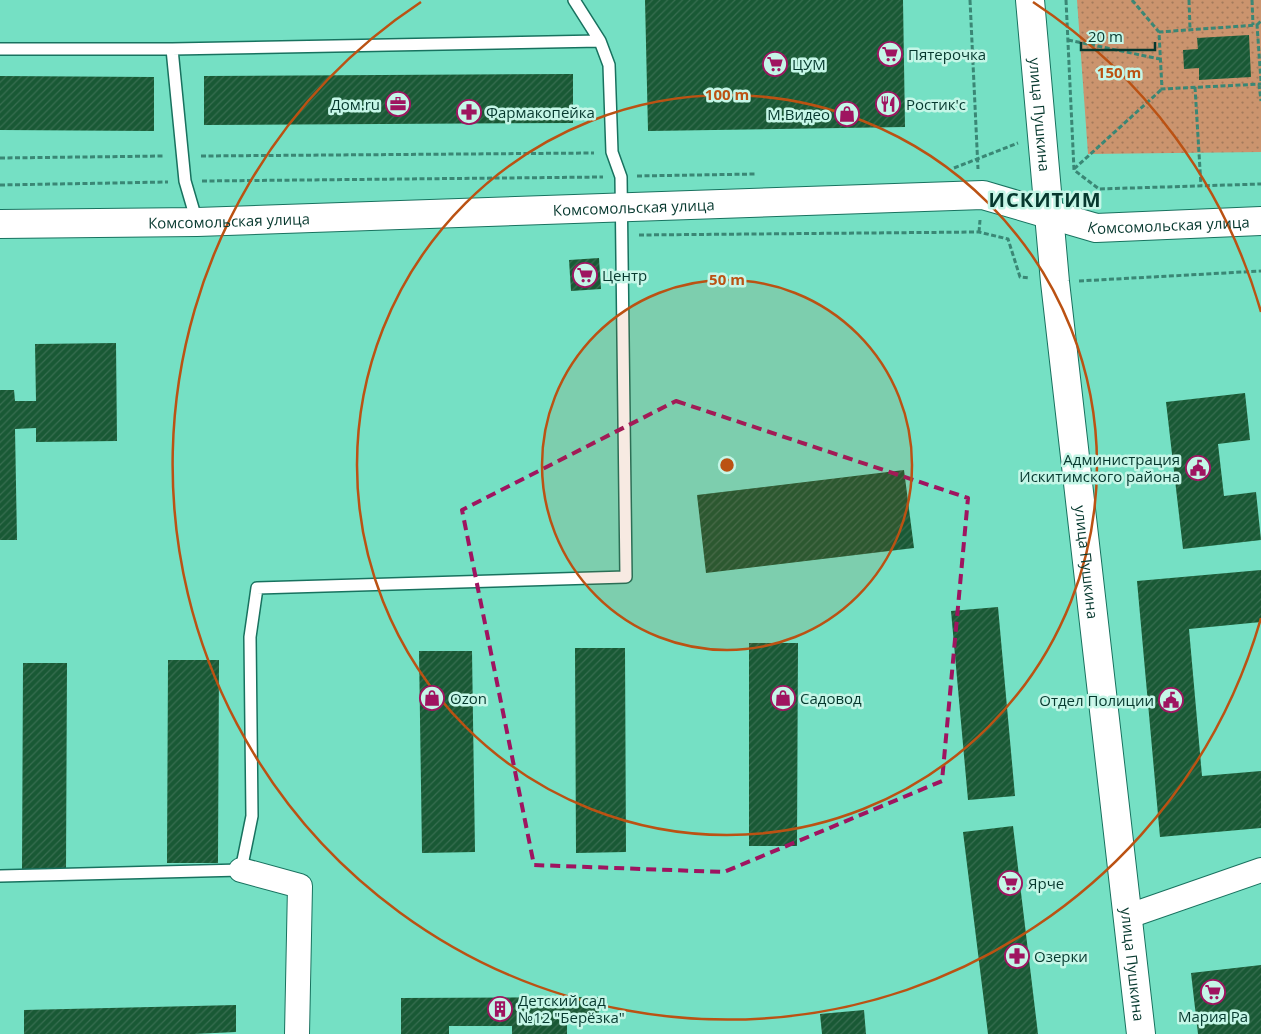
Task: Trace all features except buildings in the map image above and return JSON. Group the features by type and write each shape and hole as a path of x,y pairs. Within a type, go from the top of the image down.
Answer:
{"main road":[{"name":"улица Пушкина","path":"1030,0 1048,215 1126,917 1141,1034"},
{"name":"Комсомольская улица","path":"0,224 197,222 982,195 1096,228 1261,221"}],"street":[{"path":"241,870 300,886 297,1034"},
{"path":"1126,917 1261,870"}],"lane":[{"path":"0,876 241,870 252,816 250,637 257,588 626,577 621,177 612,152 609,65 600,41 574,0"},
{"path":"0,49 172,50 600,41"},
{"path":"172,50 181,156 185,181 197,222"}],"path":[{"path":"970,0 976,160 982,195 979,232"},
{"path":"1066,0 1074,170 1099,190 1261,184"},
{"path":"1132,0 1159,32 1162,89"},
{"path":"1189,0 1190,29"},
{"path":"1252,0 1261,101"},
{"path":"1159,32 1255,25 1261,22"},
{"path":"1068,40 1160,59"},
{"path":"1074,170 1162,89 1260,83"},
{"path":"1195,87 1201,186"},
{"path":"0,158 612,152"},
{"path":"947,171 976,160"},
{"path":"0,186 185,181 760,174"}],"highlighted area":[{"path":"676,401 968,498 942,781 724,872 534,865 462,510"}],"shaded area":[{"path":"1077,0 1261,0 1261,152 1088,154"}],"place":[{"name":"Пятерочка","path":"890,54"},
{"name":"ЦУМ","path":"775,64"},
{"name":"Дом.ru","path":"398,104"},
{"name":"Ростик'с","path":"888,104"},
{"name":"Фармакопейка","path":"469,112"},
{"name":"М.Видео","path":"847,114"},
{"name":"Центр","path":"585,275"},
{"name":"Администрация Искитимского района","path":"1198,468"},
{"name":"Ozon","path":"432,698"},
{"name":"Садовод","path":"783,698"},
{"name":"Отдел Полиции","path":"1171,700"},
{"name":"Ярче","path":"1010,883"},
{"name":"Озерки","path":"1017,956"},
{"name":"Мария Ра","path":"1213,992"},
{"name":"Детский сад №12 \"Берёзка\"","path":"500,1009"}],"district":[{"name":"ИСКИТИМ","path":"1045,199"}]}
